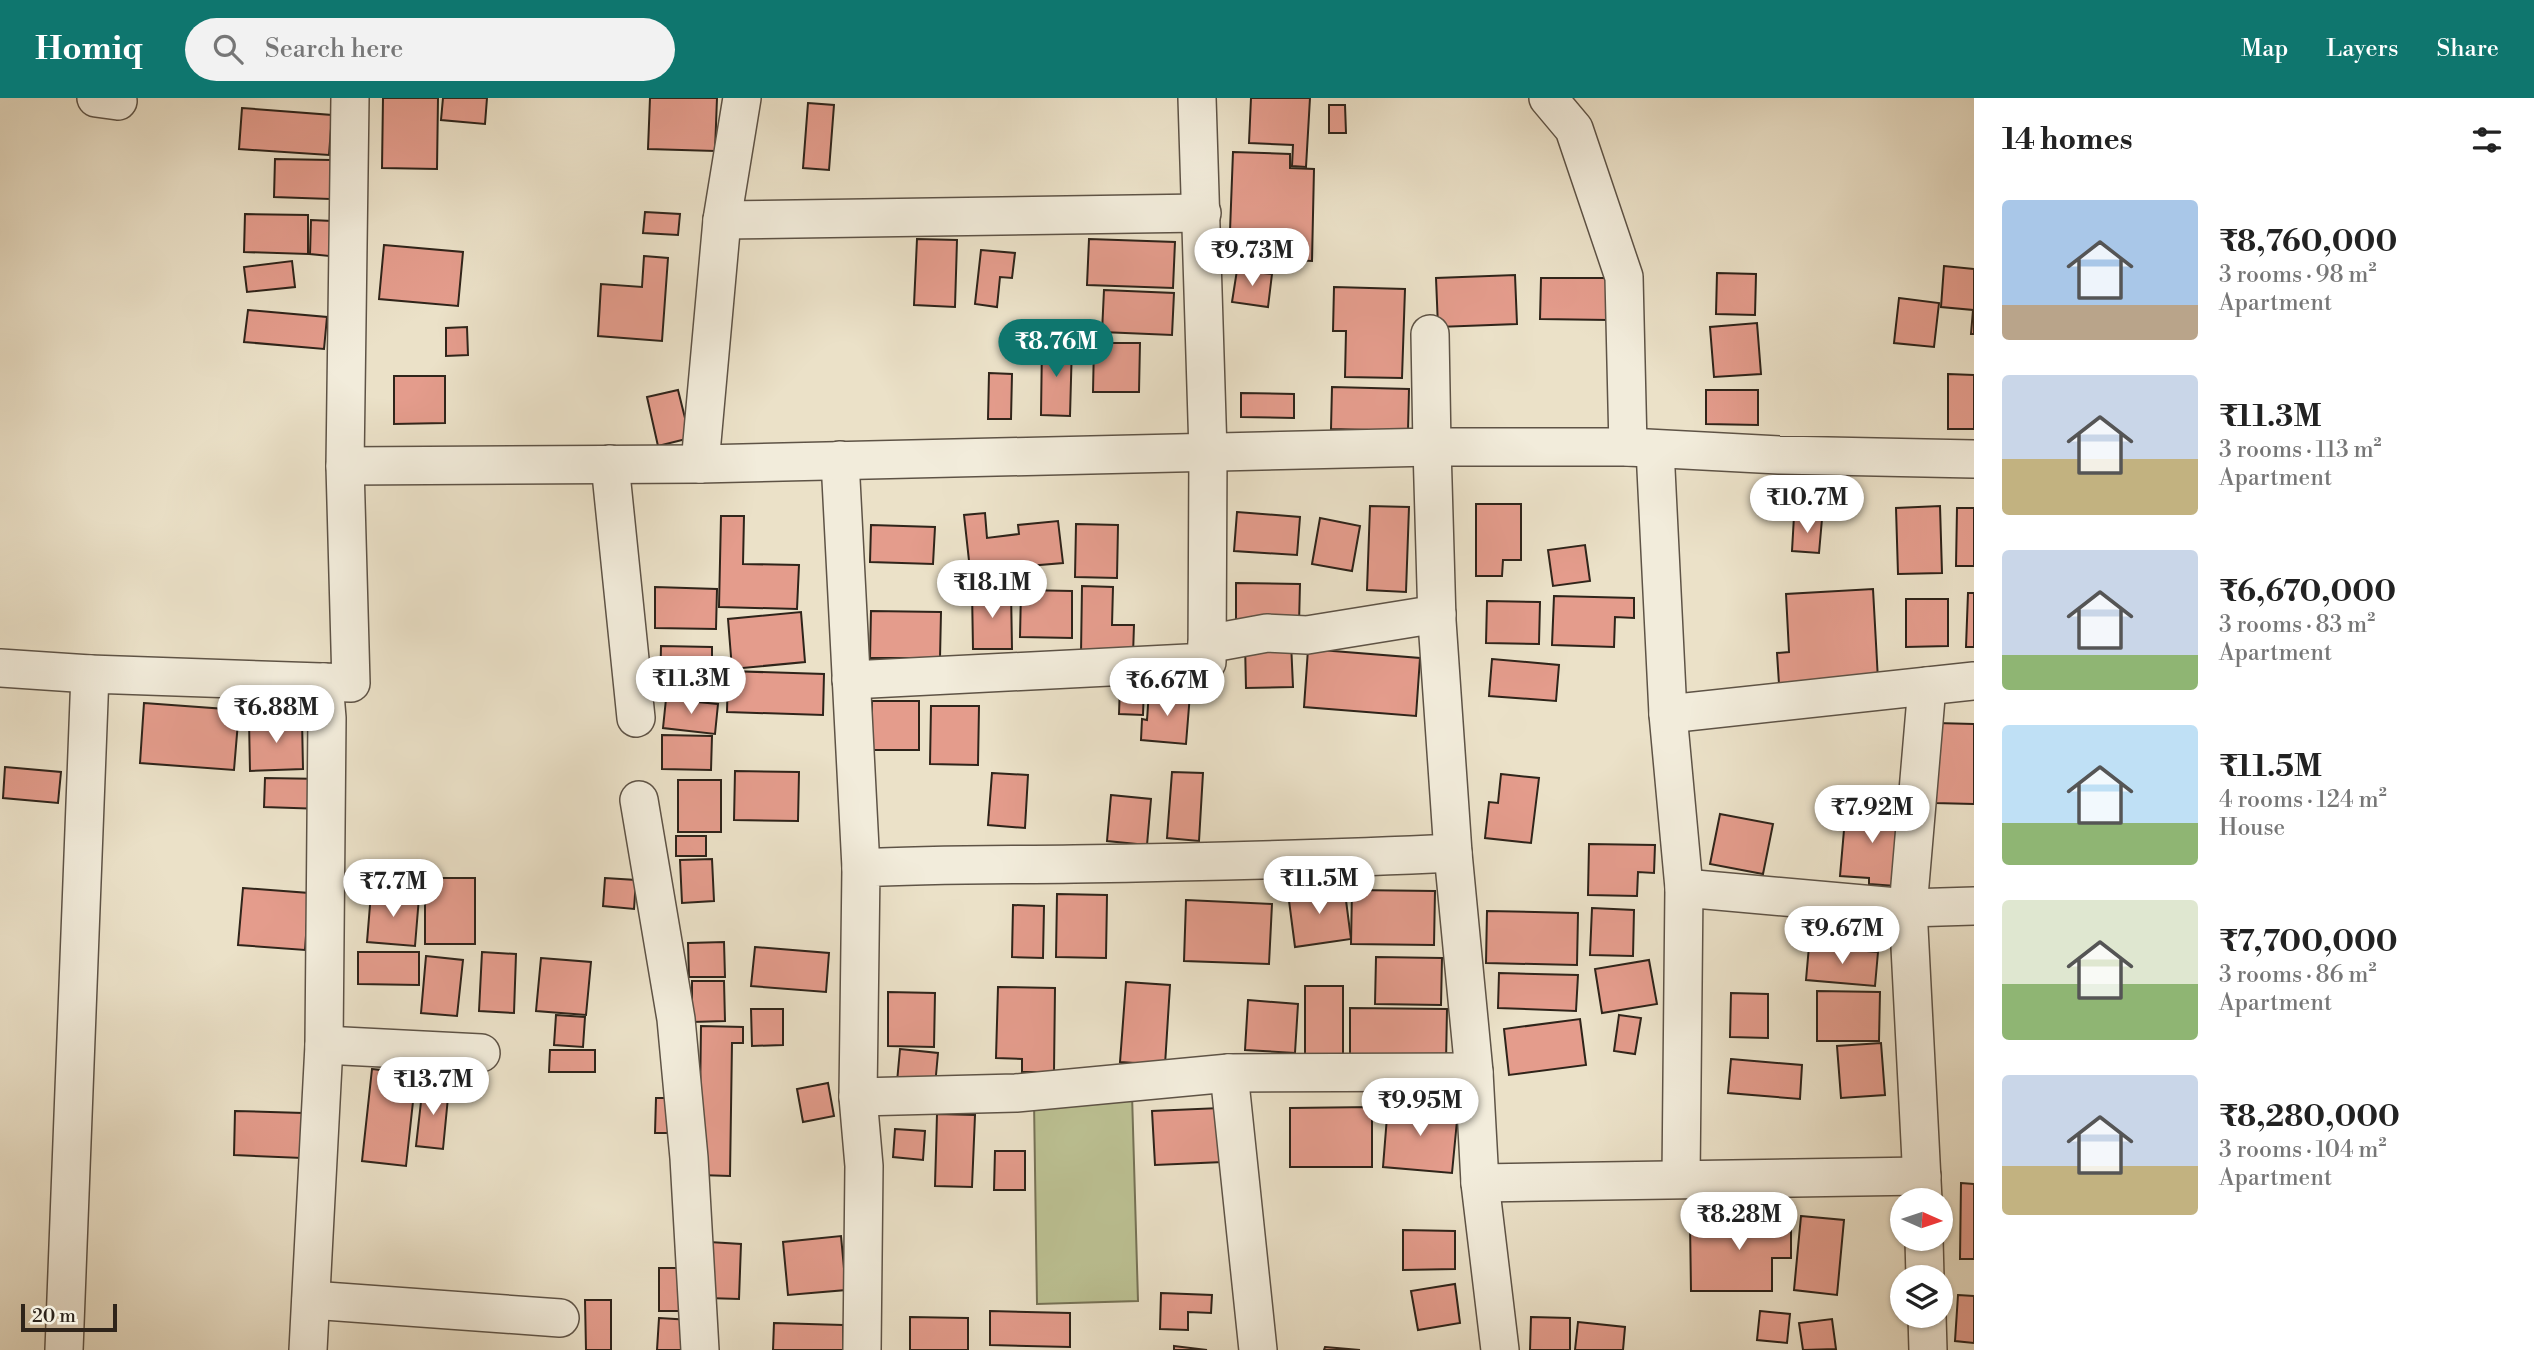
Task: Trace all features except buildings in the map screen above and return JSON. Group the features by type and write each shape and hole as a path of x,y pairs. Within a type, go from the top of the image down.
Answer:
{"street":[{"path":"0,668 90,674 351,683 345,466 350,98"},
{"path":"699,464 722,220 742,98"},
{"path":"851,680 1207,662 1208,452 1197,98"},
{"path":"1548,98 1574,129 1624,277 1685,888 1681,1178"},
{"path":"722,220 1202,213"},
{"path":"1430,334 1437,614 1453,853 1474,1072 1480,1184 1500,1350"},
{"path":"345,466 699,464 1432,447 1642,448 1779,456 1974,459"},
{"path":"840,460 861,868 859,1097 864,1166 862,1350"},
{"path":"610,464 636,718"},
{"path":"1207,644 1267,633 1307,635 1437,614"},
{"path":"64,1350 90,674"},
{"path":"1668,714 1974,681"},
{"path":"308,1350 324,1045 327,718 324,682"},
{"path":"1480,1184 1681,1178 1922,1188 1908,908 1927,686"},
{"path":"639,800 676,1019 689,1158 700,1350"},
{"path":"861,868 946,864 1315,859 1453,853"},
{"path":"1685,888 1908,908 1974,906"},
{"path":"324,1045 481,1053"},
{"path":"859,1097 1016,1093 1229,1073 1474,1072"},
{"path":"1229,1073 1258,1350"},
{"path":"311,1300 560,1318"},
{"path":"1927,1328 1928,1350"}],"green space":[{"path":"1132,1094 1138,1301 1037,1304 1034,1101"}]}
